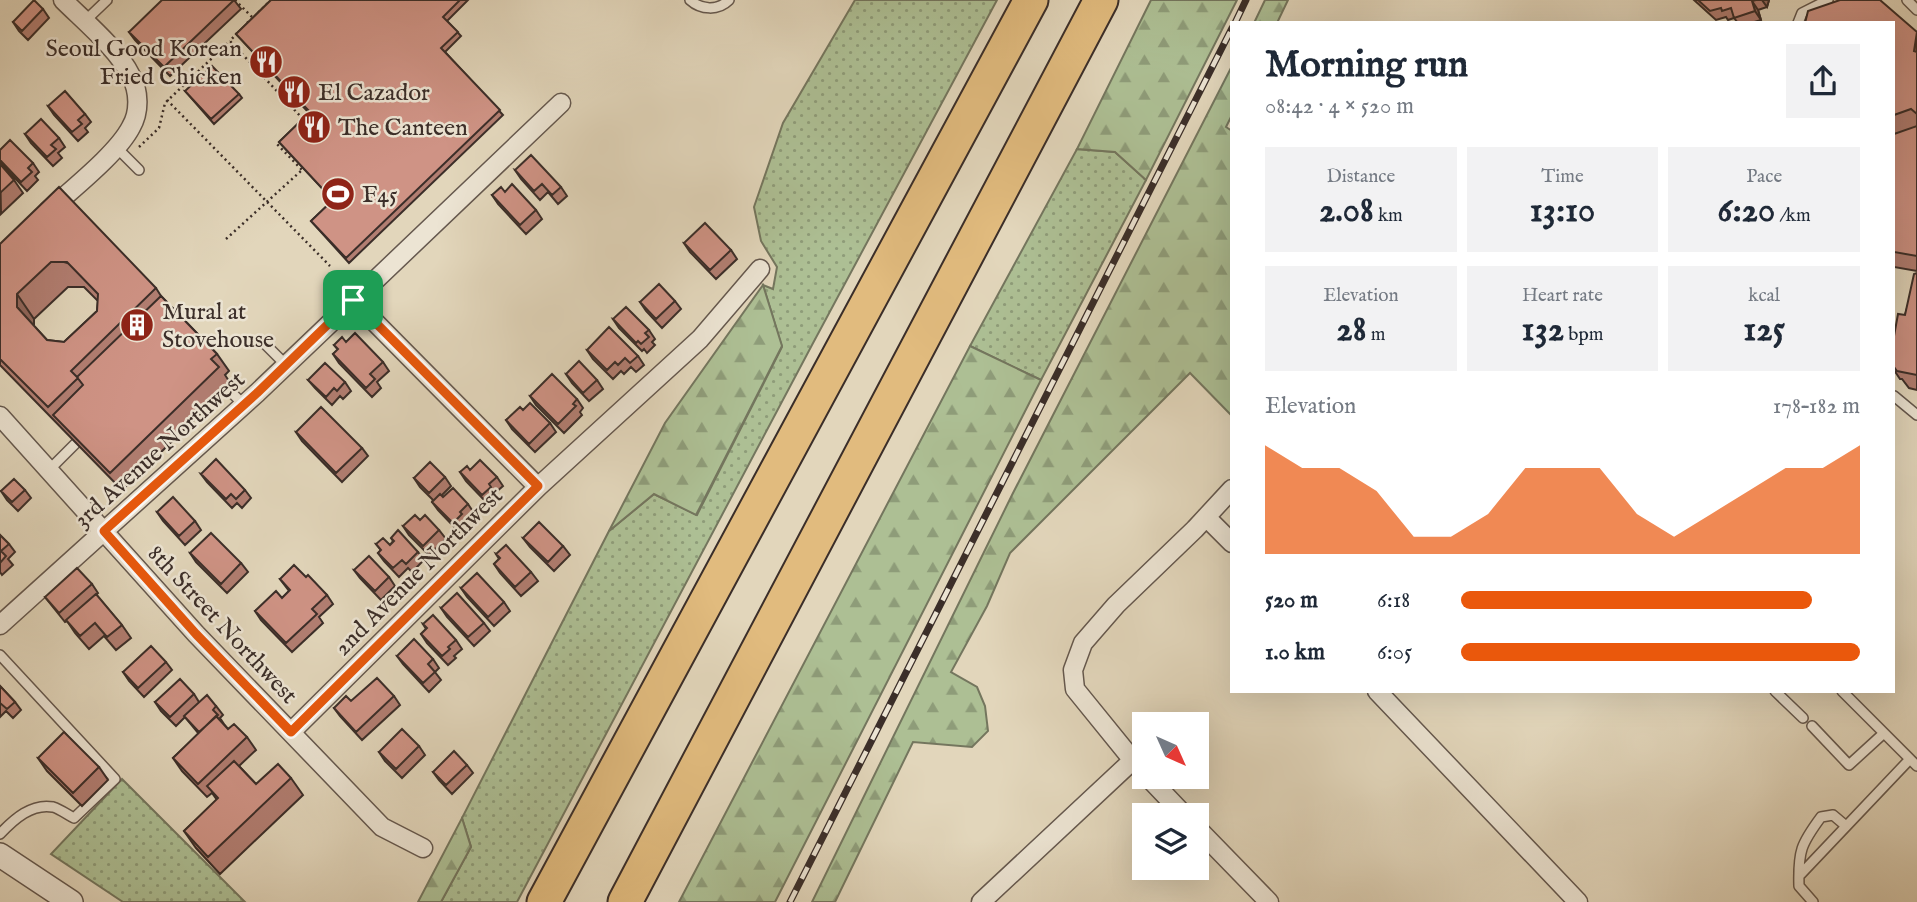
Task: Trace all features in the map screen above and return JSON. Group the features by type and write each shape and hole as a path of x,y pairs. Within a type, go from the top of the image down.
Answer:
{"highway":[{"path":"544,902 1031,0"},
{"path":"625,902 1101,0"}],"street":[{"path":"38,221 121,153 132,127 138,99 131,75 116,55 63,0"},
{"name":"3rd Avenue Northwest","path":"0,625 244,405 561,103"},
{"name":"2nd Avenue Northwest","path":"291,732 538,486 700,339 760,269"},
{"path":"353,300 538,486"},
{"name":"8th Street Northwest","path":"0,416 196,634 382,827 423,848"},
{"path":"1132,760 1075,690 1073,670 1083,643 1116,605 1230,491"},
{"path":"1206,517 1230,541"},
{"path":"1379,693 1578,902"},
{"path":"984,901 1132,778"},
{"path":"1159,789 1172,803"},
{"path":"1209,840 1269,902"},
{"path":"0,855 71,902"}],"lane":[{"path":"84,22 107,0"},
{"path":"690,0 695,5 710,8 723,6 729,0"},
{"path":"1799,21 1802,13 1828,0"},
{"path":"1907,0 1917,10"},
{"path":"121,153 139,170"},
{"path":"265,344 286,365"},
{"path":"227,388 244,405"},
{"path":"1895,397 1917,415"},
{"path":"49,470 76,443"},
{"path":"0,655 115,779 74,818 54,807 32,808 10,823 0,834"},
{"path":"1777,693 1803,718"},
{"path":"1798,876 1846,826 1914,763 1844,693"},
{"path":"1812,726 1849,765 1884,733"},
{"path":"1813,902 1799,886 1803,841 1821,817 1833,815 1846,826"}],"path":[{"path":"236,0 253,18"},
{"path":"245,25 271,0"},
{"path":"121,153 159,128 164,103 237,33"},
{"path":"230,41 304,118 295,127"},
{"path":"167,100 330,267"},
{"path":"286,135 277,144 302,170"},
{"path":"226,239 312,160"}],"green space":[{"path":"855,0 997,0 517,902 441,902 471,847 462,818 609,531 654,494 697,515 782,347 763,285 773,289 777,267 761,241 754,207 783,123"},
{"path":"1151,0 1237,0 1146,180 1115,152 1077,149"},
{"path":"1265,0 1288,0 1278,21 1255,21"},
{"path":"1230,70 1230,119 1226,127 1230,130 1230,414 1190,373 1010,553 987,606 951,672 977,687 985,706 988,731 972,747 913,742 835,902 812,902 1012,495"},
{"path":"1077,149 1115,152 1146,180 1041,380 970,346"},
{"path":"763,285 782,346 696,515 654,494 609,531 665,423"},
{"path":"970,346 1041,380 775,902 679,902"},
{"path":"122,779 245,902 123,902 51,854"},
{"path":"462,818 471,847 441,902 418,902"}],"building":[{"path":"34,0 43,9 22,31 13,22"},
{"path":"162,0 234,0 164,67 129,32"},
{"path":"271,0 460,0 443,17 458,32 441,48 500,110 346,258 311,221 333,200 279,142 310,112 236,34"},
{"path":"1698,0 1756,0 1752,1 1755,11 1734,18 1731,8 1710,11"},
{"path":"1840,0 1880,0 1917,32 1914,51 1917,52 1917,114 1911,109 1895,115 1895,21 1806,21 1808,11"},
{"path":"212,66 239,94 211,119 185,91"},
{"path":"65,91 85,114 78,120 82,124 72,132 48,106"},
{"path":"41,119 59,138 51,145 56,149 47,157 25,134"},
{"path":"1917,126 1917,256 1895,252 1895,134"},
{"path":"10,140 33,163 28,168 32,172 21,182 0,160 0,150"},
{"path":"531,155 561,187 552,195 542,184 534,191 515,170"},
{"path":"0,164 14,180 0,193"},
{"path":"512,184 536,210 520,225 492,195 501,187 505,192"},
{"path":"59,187 156,288 71,371 78,378 48,407 0,359 0,244","holes":["51,262 67,262 98,294 97,311 64,342 47,340 17,307 17,294"]},
{"path":"705,223 731,250 710,270 684,243"},
{"path":"1917,273 1917,375 1895,368 1898,314 1905,315 1914,274"},
{"path":"659,284 675,301 656,319 640,302"},
{"path":"161,296 217,354 211,359 219,367 110,473 53,415 83,385 77,377"},
{"path":"626,307 649,330 645,333 649,337 641,344 638,341 636,343 613,319"},
{"path":"609,327 638,356 630,363 625,358 618,365 615,362 607,370 587,350"},
{"path":"355,333 383,362 370,374 375,379 366,388 333,354 338,349 334,345 342,337 346,342"},
{"path":"579,361 597,380 583,393 566,374"},
{"path":"325,363 345,382 337,391 334,388 326,397 308,380"},
{"path":"552,374 577,399 573,404 576,406 558,424 530,396"},
{"path":"530,403 550,423 529,444 506,420 520,407 523,410"},
{"path":"321,407 362,448 336,473 296,432"},
{"path":"216,459 245,490 236,499 231,494 226,499 201,474"},
{"path":"480,460 497,477 482,495 460,472 467,466 470,470"},
{"path":"430,462 445,477 429,493 414,478"},
{"path":"14,479 25,490 12,502 1,491"},
{"path":"453,488 468,504 453,523 432,502 440,494 443,497"},
{"path":"173,497 195,521 179,536 157,512"},
{"path":"415,515 420,520 425,515 439,530 423,546 403,526"},
{"path":"539,522 563,546 548,562 523,538"},
{"path":"398,530 418,552 406,564 402,560 393,568 378,553 381,550 376,544 383,538 390,545 394,541 391,538"},
{"path":"211,533 241,563 221,584 190,553"},
{"path":"0,535 9,544 1,551 6,556 0,563"},
{"path":"506,545 531,572 515,587 494,564 500,558 496,554"},
{"path":"369,556 389,577 375,591 354,570"},
{"path":"294,565 327,595 312,609 317,614 286,643 255,611 276,591 282,598 290,590 280,579"},
{"path":"77,568 92,584 59,613 45,597"},
{"path":"477,573 504,602 488,617 461,588"},
{"path":"457,593 484,623 468,637 441,608"},
{"path":"96,594 122,625 107,637 95,623 80,636 66,620"},
{"path":"433,615 456,640 442,656 421,634 427,628 423,624"},
{"path":"414,639 433,659 428,664 435,672 423,683 397,656"},
{"path":"151,646 166,662 138,688 123,672"},
{"path":"377,678 394,696 356,732 334,708 346,696 351,701"},
{"path":"180,679 194,694 170,717 155,702"},
{"path":"0,686 15,702 7,709 0,703"},
{"path":"207,695 216,706 213,710 218,715 199,732 184,716"},
{"path":"216,716 228,729 234,724 247,737 198,784 173,758"},
{"path":"402,729 419,746 396,769 379,752"},
{"path":"64,732 99,767 73,793 38,758"},
{"path":"454,751 467,765 446,785 433,772"},
{"path":"234,761 256,784 278,764 291,778 208,857 184,831 218,798 207,786"}],"railway":[{"path":"1236,21 1246,0"},
{"path":"790,902 1230,32"}],"place":[{"name":"Seoul Good Korean Fried Chicken","path":"266,62"},
{"name":"El Cazador","path":"294,92"},
{"name":"The Canteen","path":"314,127"},
{"name":"F45","path":"338,194"},
{"name":"Mural at Stovehouse","path":"137,325"}],"route":[{"path":"353,300 538,486 291,732 196,634 104,531 257,393 353,300"}]}
